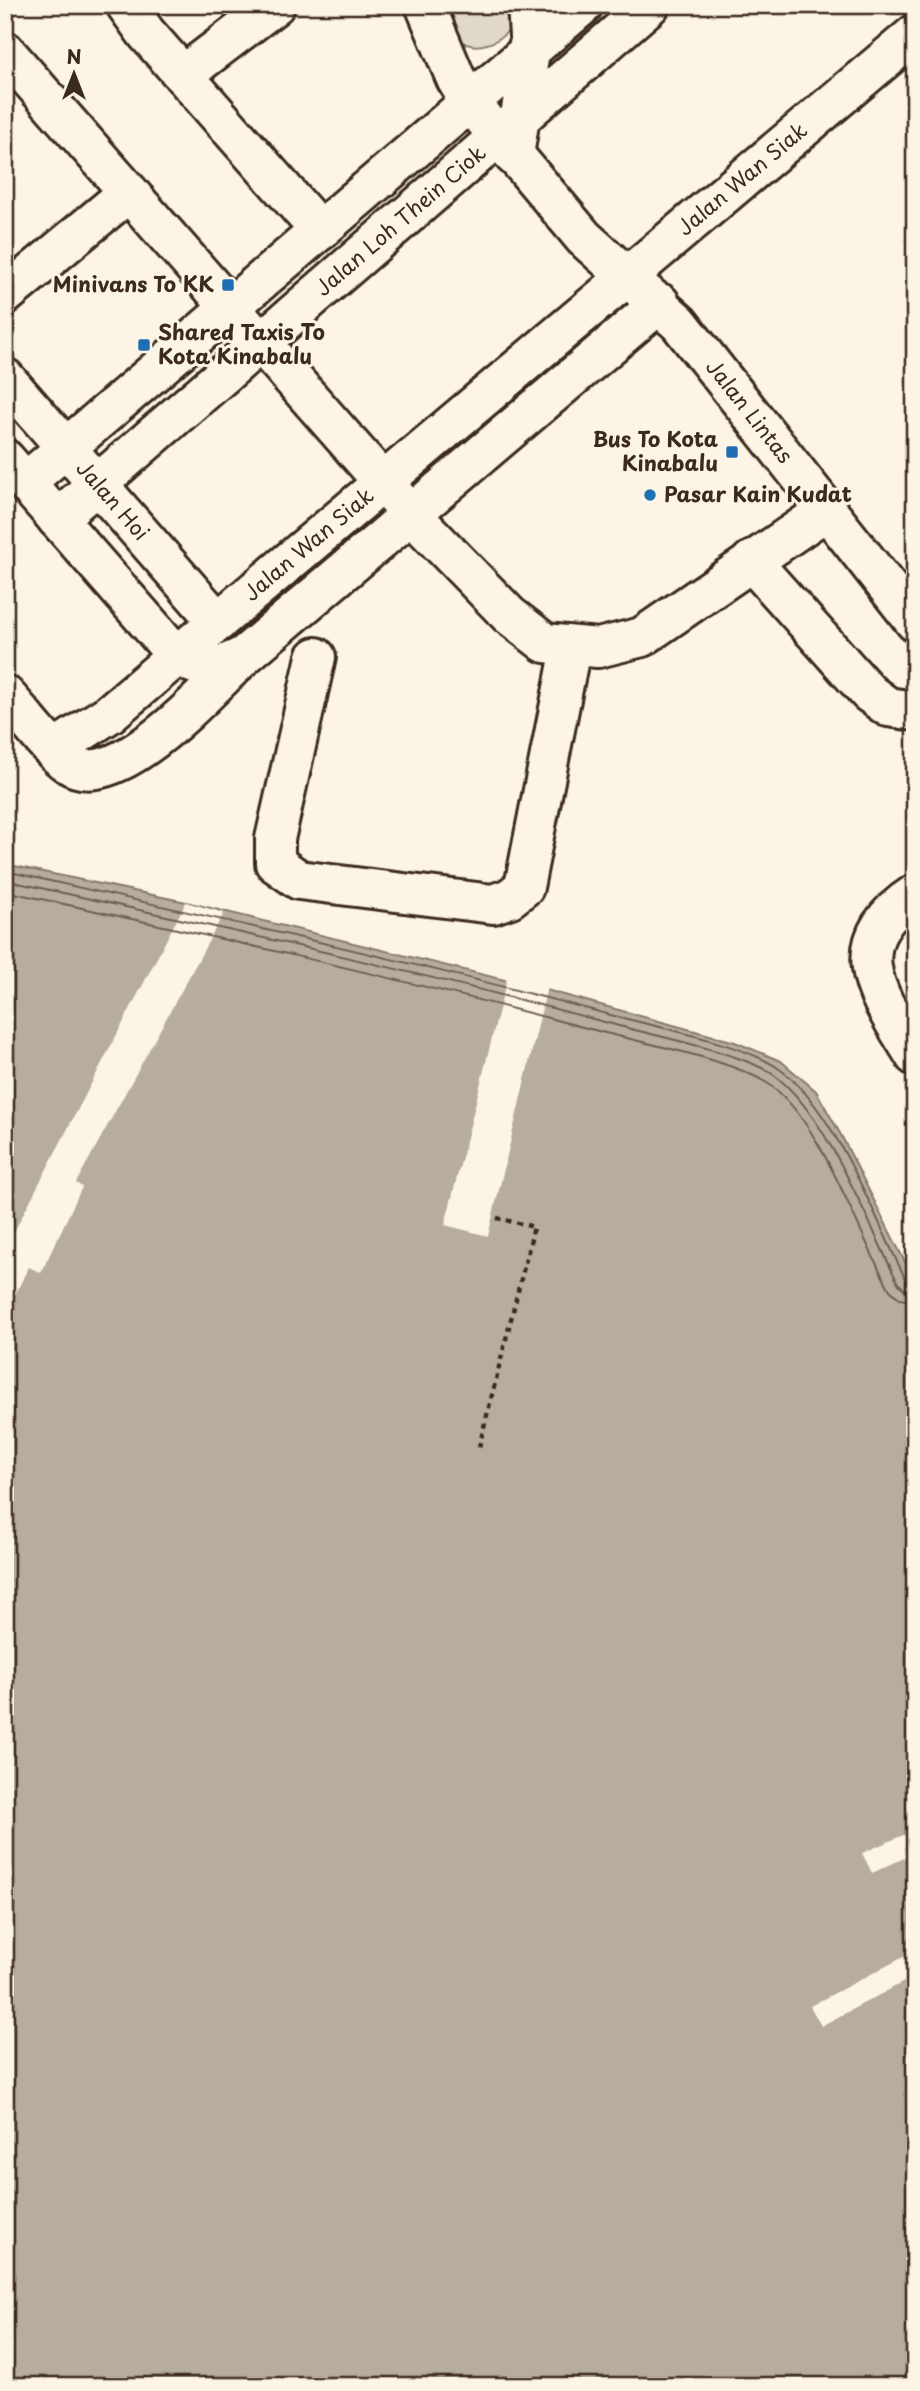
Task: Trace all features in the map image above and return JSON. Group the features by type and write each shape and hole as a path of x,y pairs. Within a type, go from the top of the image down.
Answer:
{"street":[{"path":"127,5 183,75 320,231"},
{"path":"183,75 275,5"},
{"name":"Jalan Lintas","path":"425,5 456,79 470,102 511,137 584,239 660,303 679,323 915,622"},
{"path":"527,5 551,23"},
{"name":"Jalan Loh Thein Ciok","path":"57,519 261,342 511,137 650,5"},
{"path":"55,749 110,714 177,656 15,471 66,448 470,102 551,23"},
{"path":"511,137 551,23"},
{"name":"Jalan Wan Siak","path":"660,303 245,655 226,665 208,668 192,665 177,656 915,33"},
{"path":"5,51 411,514 509,615 545,643 571,648 598,648 642,637 827,510"},
{"path":"5,295 129,192"},
{"name":"Jalan Hoi","path":"5,378 218,622"},
{"path":"751,561 869,693 888,707 915,711"},
{"path":"316,657 275,839 275,863 299,880 493,904 510,898 524,887 571,648"},
{"path":"10,708 67,763 86,769 104,768 124,761 146,746 245,655"},
{"path":"915,894 884,922 869,957 870,973 881,1000 915,1056"}],"path":[{"path":"479,1447 534,1227 493,1217"}],"shaded area":[{"path":"443,5 516,5 514,22 510,29 496,40 479,46 470,45 456,36"}],"water":[{"path":"5,864 186,902 546,990 735,1042 781,1061 816,1091 915,1282 915,2386 5,2386"}],"pier":[{"path":"186,902 224,913 76,1183 82,1187 41,1273 29,1267 5,1314 5,1249"},
{"path":"507,978 547,987 488,1236 445,1225"},
{"path":"915,1830 915,1853 872,1873 862,1853"},
{"path":"915,1951 915,1976 821,2026 810,2006"}],"place":[{"name":"Minivans To KK","path":"228,285"},
{"name":"Shared Taxis To Kota Kinabalu","path":"144,345"},
{"name":"Bus To Kota Kinabalu","path":"732,452"},
{"name":"Pasar Kain Kudat","path":"650,495"}]}
